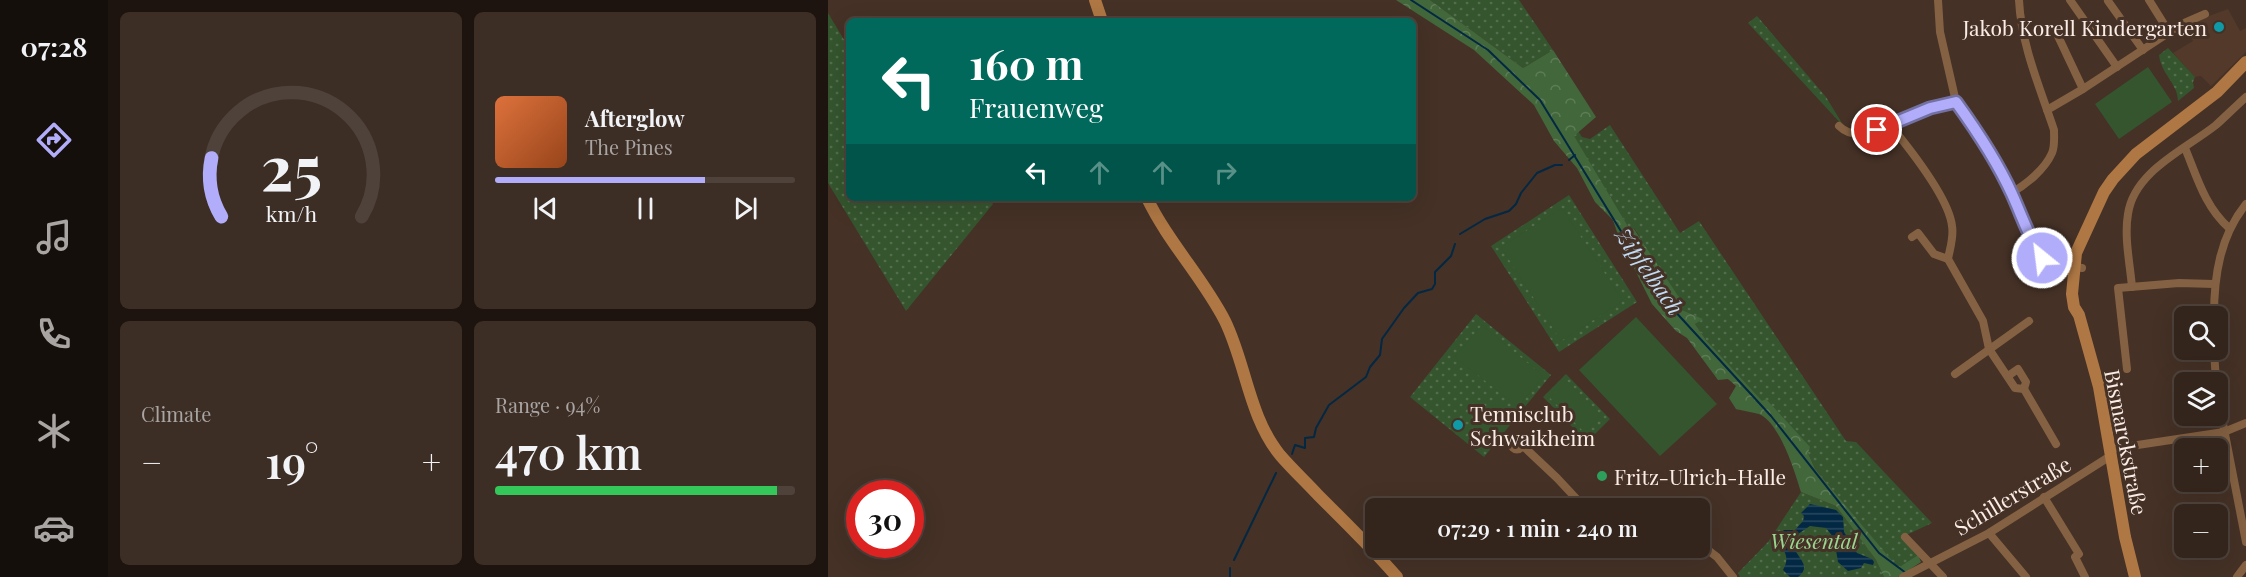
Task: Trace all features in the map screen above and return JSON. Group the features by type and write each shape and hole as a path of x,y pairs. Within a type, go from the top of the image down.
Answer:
{"street":[{"path":"1095,0 1101,18"},
{"path":"1938,0 1940,32 1956,102 1985,143 2042,258 2049,262 2078,267"},
{"path":"2011,193 2027,184 2051,154 2054,143 2054,130 2027,47 2019,0"},
{"path":"2070,0 2117,67"},
{"path":"2149,0 2169,32"},
{"path":"2108,1 2143,50"},
{"path":"2047,110 2169,32 2205,14"},
{"path":"2057,34 2083,89"},
{"name":"Bismarckstraße","path":"2135,577 2125,537 2098,387 2079,315 2076,253 2104,192 2124,166 2136,154 2217,92 2246,63"},
{"path":"2132,287 2127,226 2131,201 2138,188 2148,176 2217,124 2246,97"},
{"path":"1839,126 1844,132 1864,135 1891,126 1930,108 1956,102"},
{"path":"1891,126 1944,202 1952,225 1952,242 1948,259"},
{"path":"2185,148 2207,201 2214,213 2229,228"},
{"path":"1149,201 1169,238 1208,291 1226,323 1241,359 1259,417 1270,440 1293,469 1397,577"},
{"path":"2214,306 2214,284 2221,252 2229,228 2246,204"},
{"path":"1912,237 1918,232 1934,254 1948,259 1983,321 1989,349 2017,390 2024,389 2056,444"},
{"path":"2127,369 2118,288 2179,283 2214,284"},
{"path":"1955,374 2029,321"},
{"name":"Schillerstraße","path":"1903,577 1989,533 2111,452 2224,432 2246,423"},
{"path":"2223,426 2246,542"},
{"path":"1523,446 1576,498"},
{"path":"2044,497 2079,554 2075,557 2085,577"},
{"path":"1989,533 2025,577"},
{"path":"1905,537 1943,577"},
{"path":"1710,552 1733,577"},
{"path":"2237,577 2246,565"}],"shaded area":[{"path":"2228,9 2240,31 2246,28 2246,52 2211,86 2201,76 2195,77 2173,53 2193,41 2185,25"}],"green space":[{"path":"1396,0 1430,0 1523,68 1553,50 1596,117 1574,136 1629,228 1634,229 1680,299 1682,310 1703,319 1695,324 1706,340 1762,401 1766,399 1810,447 1808,453 1815,469 1898,568 1918,555 1921,562 1898,577 1884,577 1876,560 1836,506 1801,492 1786,449 1774,427 1759,414 1736,409 1729,398 1736,386 1728,379 1718,380 1687,338 1676,331 1652,304 1619,238 1613,220 1595,202 1577,168 1554,141 1534,105 1474,50"},
{"path":"1430,0 1519,0 1553,50 1523,68"},
{"path":"828,13 846,43 846,201 991,201 993,204 906,311 828,183"},
{"path":"1757,16 1826,97 1845,128 1748,23"},
{"path":"2168,48 2195,77 2194,88 2178,101 2175,89 2160,62 2159,55"},
{"path":"2148,67 2172,102 2119,139 2095,104"},
{"path":"1610,125 1680,233 1699,221 1846,441 1856,442 1932,523 1902,537 1918,555 1898,569 1815,469 1808,453 1706,340 1695,324 1702,319 1682,310 1635,229 1629,228 1573,136 1578,131 1582,137 1590,139"},
{"path":"1569,195 1637,302 1559,352 1491,246"},
{"path":"1562,208 1623,301 1561,341 1501,247"},
{"path":"1476,314 1551,375 1484,457 1410,397"},
{"path":"1636,317 1717,404 1660,456 1579,370"},
{"path":"1482,325 1543,376 1518,407 1455,357"},
{"path":"1566,374 1610,419 1587,442 1543,397"},
{"path":"1567,381 1601,415 1584,432 1550,398"},
{"path":"1498,399 1514,412 1487,444 1471,431"},
{"name":"Wiesental","path":"1801,492 1836,506 1876,560 1884,577 1740,577 1738,573 1768,542"}],"water":[{"path":"1810,504 1836,510 1843,517 1844,532 1857,553 1872,559 1873,565 1864,563 1861,568 1848,571 1838,562 1834,538 1826,528 1810,526 1798,534 1795,530 1803,521 1804,516 1801,513"},
{"path":"1784,530 1793,530 1797,538 1795,550 1804,567 1798,577 1790,577 1783,570 1786,556 1778,544 1778,536"}],"waterway":[{"name":"Zipfelbach","path":"1411,0 1488,50 1540,100 1661,296 1771,416 1879,553 1906,573"},
{"name":"Zipfelbach","path":"1569,160 1575,155"},
{"path":"1460,234 1485,219 1509,211 1537,173 1555,165 1562,165"},
{"path":"1292,454 1295,445 1305,448 1305,438 1314,437 1316,428 1329,405 1366,377 1370,367 1380,355 1382,339 1418,293 1432,289 1435,284 1435,272 1451,256 1455,244"},
{"path":"1234,560 1276,473"},
{"path":"1230,568 1230,577"}],"place":[{"name":"Jakob Korell Kindergarten","path":"2219,27"},
{"name":"Tennisclub Schwaikheim","path":"1458,425"},
{"name":"Fritz-Ulrich-Halle","path":"1602,476"}],"route":[{"path":"1877,130 1930,108 1956,102 1985,143 2042,258"}]}
